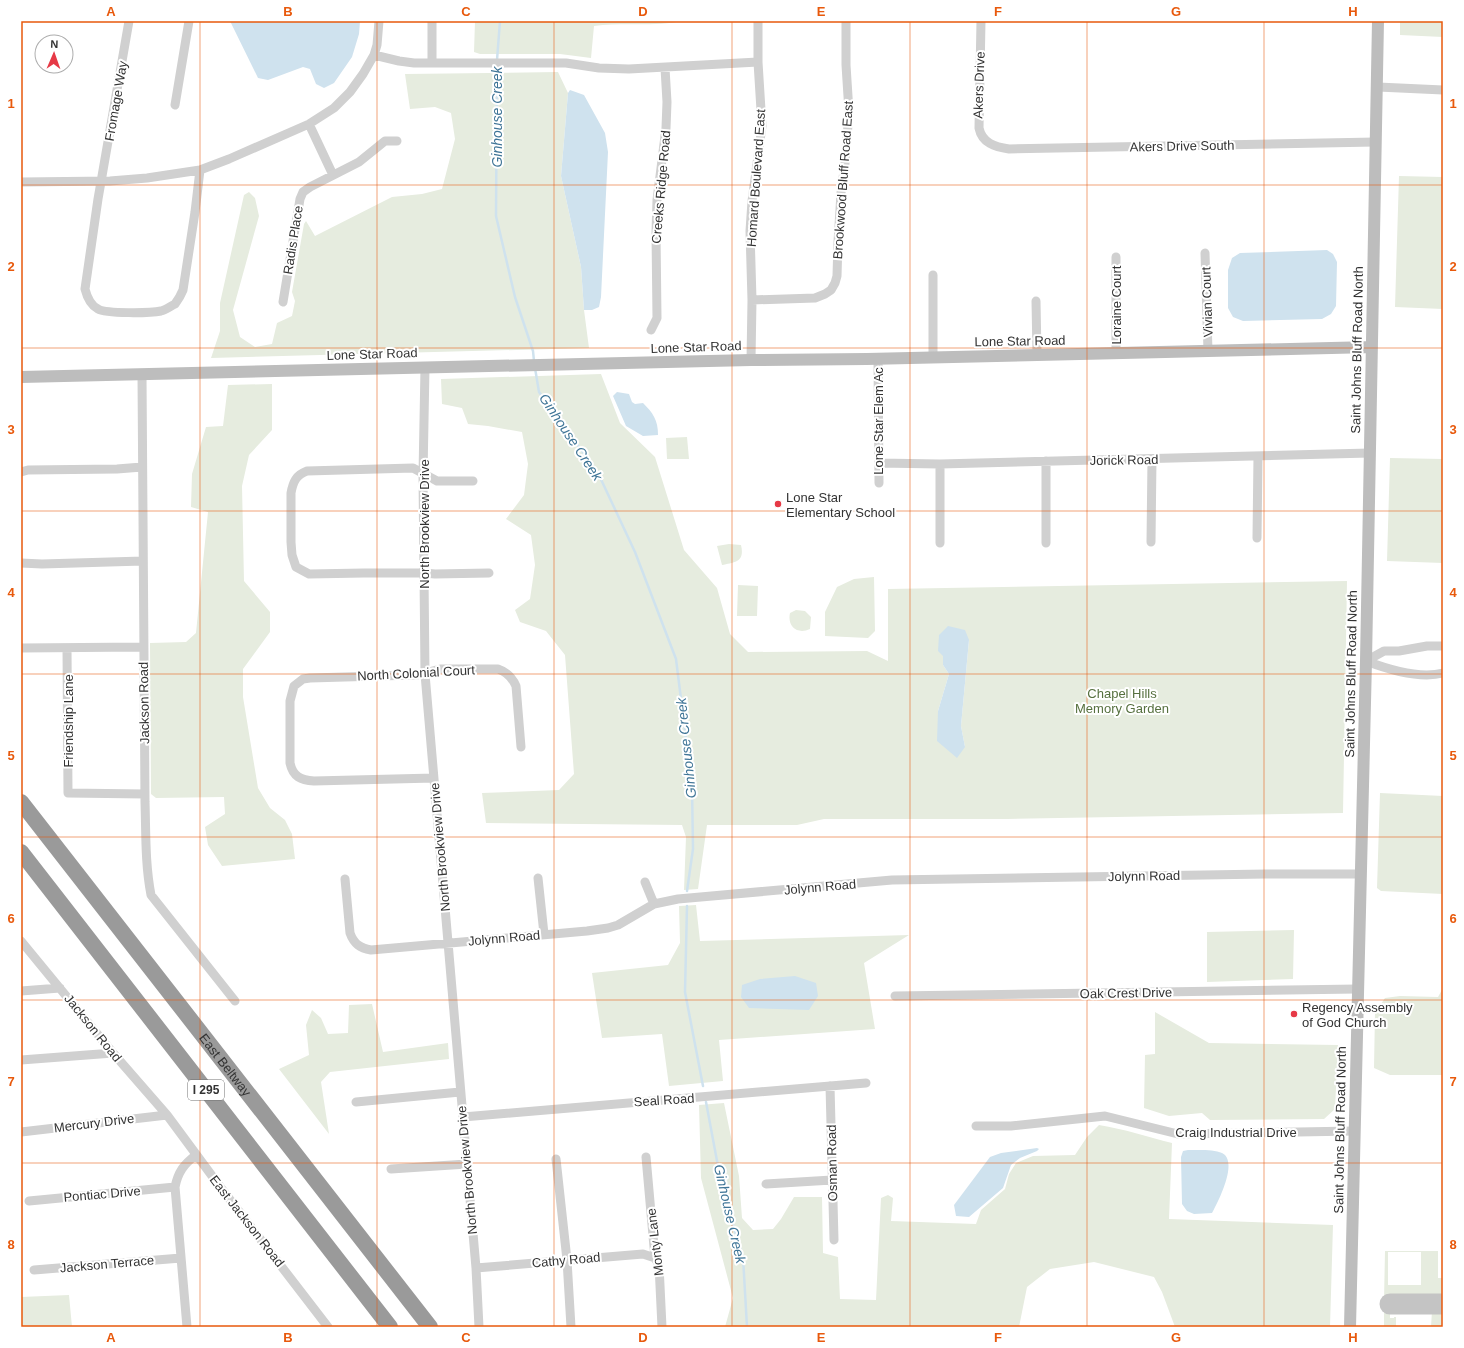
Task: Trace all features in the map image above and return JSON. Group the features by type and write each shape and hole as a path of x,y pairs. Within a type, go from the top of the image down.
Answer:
{"highway":[{"name":"East Beltway","path":"21,802 430,1327"},
{"name":"I 295","path":"21,852 390,1327"}],"street":[{"name":"Fromage Way","path":"129,21 85,289 86,295 93,307 100,310 113,312 161,311 174,304 179,298 183,290 200,170"},
{"path":"175,105 189,21"},
{"path":"21,182 102,181 147,178 200,170 309,124 334,108 350,92 363,74 374,55 377,45 379,21"},
{"path":"432,21 432,64"},
{"name":"Homard Boulevard East","path":"751,360 752,300 750,231 752,201 762,126 758,62 758,21"},
{"name":"Brookwood Bluff Road East","path":"752,300 815,298 831,290 835,283 837,276 839,211 846,163 850,112 846,65 846,21"},
{"name":"Akers Drive","path":"981,21 978,128 982,137 990,144"},
{"name":"Saint Johns Bluff Road North","path":"1350,1327 1366,661 1378,87 1378,21"},
{"path":"374,55 399,61 432,64 497,62 566,63 599,68 629,69 758,62"},
{"name":"Creeks Ridge Road","path":"651,330 657,318 657,200 666,135 667,115 665,68"},
{"path":"1378,87 1443,90"},
{"path":"309,124 333,175"},
{"name":"Radis Place","path":"284,302 300,199 303,192 358,162 384,141 397,141"},
{"name":"Akers Drive South","path":"990,144 1009,149 1376,142"},
{"name":"Vivian Court","path":"1205,252 1208,351"},
{"name":"Loraine Court","path":"1116,257 1116,353"},
{"path":"933,275 933,357"},
{"path":"1036,301 1037,355"},
{"name":"Lone Star Road","path":"21,377 1372,347"},
{"name":"Lone Star Elem Ac","path":"878,359 879,483"},
{"name":"North Brookview Drive","path":"425,367 423,474 425,674 476,1268 479,1327"},
{"name":"Jackson Road","path":"142,375 145,794 146,843 149,883 152,895 235,1001"},
{"name":"Jorick Road","path":"879,463 940,464 1370,453"},
{"path":"1257,538 1258,456"},
{"path":"1151,542 1152,459"},
{"path":"1046,461 1046,543"},
{"path":"940,464 940,544"},
{"path":"21,472 28,470 117,469 142,467"},
{"path":"473,481 437,481 413,468 307,471 300,474 292,485 291,493 291,542 294,562 296,567 309,574 489,573"},
{"path":"21,563 42,564 143,561"},
{"path":"1366,661 1384,651 1399,651 1427,646 1443,646"},
{"path":"21,648 143,647"},
{"name":"Friendship Lane","path":"67,648 68,793 145,794"},
{"path":"1366,661 1384,668 1411,673 1426,675 1443,674"},
{"name":"North Colonial Court","path":"434,778 303,780 292,769 290,763 290,701 294,686 303,679 425,674 440,670 498,669 513,678 516,686 521,747"},
{"name":"Jolynn Road","path":"345,879 350,933 358,946 371,950 587,931 608,928 628,920 654,904 678,899 892,880 1250,874 1360,874"},
{"path":"538,878 544,934"},
{"path":"645,882 654,904"},
{"name":"Jackson Road","path":"21,941 166,1115"},
{"path":"21,991 60,988"},
{"name":"Oak Crest Drive","path":"895,996 1357,989"},
{"path":"21,1060 113,1053"},
{"name":"Seal Road","path":"462,1117 866,1083"},
{"name":"Osman Road","path":"830,1086 834,1240"},
{"path":"356,1102 460,1092"},
{"name":"Mercury Drive","path":"21,1132 166,1115"},
{"name":"East Jackson Road","path":"166,1115 328,1327"},
{"name":"Craig Industrial Drive","path":"976,1126 1011,1126 1105,1116 1178,1134 1354,1131"},
{"path":"187,1327 175,1187 177,1177 185,1163 196,1155"},
{"name":"Monty Lane","path":"646,1157 655,1258 659,1265 662,1327"},
{"path":"556,1159 567,1260 571,1327"},
{"path":"391,1169 467,1164"},
{"path":"766,1184 832,1180"},
{"name":"Pontiac Drive","path":"29,1201 175,1187"},
{"name":"Cathy Road","path":"476,1268 643,1254 655,1258"},
{"name":"Jackson Terrace","path":"34,1270 181,1258"}],"green space":[{"path":"475,21 683,21 661,24 616,24 594,26 591,58 560,54 480,54 474,52"},
{"path":"1400,21 1443,21 1443,37 1400,35"},
{"path":"558,72 568,93 561,176 581,267 584,310 589,348 211,358 220,331 220,303 244,195 249,192 255,198 259,216 233,310 240,337 255,347 272,344 277,323 292,316 295,301 292,292 304,224 306,221 315,236 392,197 422,194 442,189 455,139 451,113 435,107 410,109 405,74"},
{"path":"1399,176 1443,177 1443,309 1395,307"},
{"name":"Chapel Hills Memory Garden","path":"601,374 620,423 655,457 684,550 717,588 730,634 748,652 867,651 888,661 888,589 1347,581 1343,813 1007,819 824,819 797,825 707,825 698,889 684,890 686,837 682,825 486,823 482,793 559,790 574,774 565,655 546,631 520,622 515,610 530,599 535,565 531,535 506,519 524,495 528,464 522,432 468,424 462,408 442,404 441,379","holes":["969,640 961,726 965,747 938,711 949,674 943,665 943,655"]},
{"path":"272,384 272,430 249,455 242,486 244,581 270,612 270,632 243,669 243,697 258,788 270,808 285,820 292,834 295,859 222,866 208,845 205,827 225,814 224,797 156,798 151,794 150,643 186,642 196,633 208,512 191,507 192,474 206,427 223,426 228,385"},
{"path":"687,437 689,459 667,459 666,438"},
{"path":"1390,458 1443,459 1443,563 1387,561"},
{"path":"729,544 741,545 742,555 735,562 722,565 717,546"},
{"path":"874,577 875,631 868,638 825,636 825,612 837,587 854,579"},
{"path":"738,585 758,586 757,616 737,616"},
{"path":"796,610 805,611 811,617 810,629 801,631 794,628 789,618 790,613"},
{"path":"1380,793 1443,796 1443,894 1381,891 1377,888"},
{"path":"696,905 700,941 909,935 864,963 875,1029 719,1040 723,1081 669,1086 662,1034 602,1038 592,973 668,965 680,943 679,906"},
{"path":"1294,930 1293,979 1207,982 1207,932"},
{"path":"1443,988 1443,1075 1390,1075 1374,1068 1375,1013 1385,998 1400,996 1438,997"},
{"path":"372,1004 383,1052 448,1043 449,1059 330,1072 321,1082 329,1134 279,1069 309,1055 306,1025 312,1010 321,1018 328,1034 348,1033 349,1005"},
{"path":"1155,1012 1209,1043 1338,1045 1335,1109 1324,1119 1210,1120 1202,1113 1169,1116 1144,1108 1145,1055 1155,1054"},
{"path":"724,1103 739,1176 742,1218 753,1230 773,1229 781,1219 794,1197 822,1197 823,1253 838,1257 840,1299 876,1300 881,1198 888,1195 893,1198 891,1221 976,1224 981,1210 1005,1189 1009,1174 1016,1163 1033,1156 1075,1155 1087,1137 1099,1125 1172,1143 1169,1219 1333,1225 1330,1327 1175,1327 1162,1292 1154,1277 1094,1262 1050,1269 1027,1287 1019,1327 725,1327 733,1298 701,1178 699,1105"},
{"path":"1385,1251 1438,1251 1438,1278 1443,1278 1443,1298 1396,1298 1394,1300 1384,1301","holes":["1388,1252 1421,1252 1421,1285 1388,1285"]},
{"path":"69,1295 72,1327 21,1327 21,1297"},
{"path":"1384,1307 1390,1307 1393,1311 1390,1312 1390,1318 1396,1317 1396,1327 1384,1327"},
{"path":"1432,1311 1443,1311 1443,1327 1431,1327"}],"water":[{"path":"230,21 360,21 359,34 352,57 334,83 324,88 316,84 310,69 303,67 268,80 258,78"},
{"path":"570,90 584,95 605,133 608,152 601,297 599,307 592,310 584,310 581,267 561,176 568,93"},
{"path":"1327,250 1333,254 1337,262 1336,306 1331,314 1322,319 1243,321 1233,317 1228,308 1228,270 1232,258 1240,253"},
{"path":"617,392 629,394 632,402 635,404 643,403 647,407 656,421 658,435 643,436 626,426 613,396"},
{"path":"948,626 965,630 969,640 961,726 965,747 957,758 937,741 938,711 949,674 943,665 943,656 938,651 939,635"},
{"path":"795,976 816,983 818,996 809,1010 749,1008 741,997 742,985 760,979"},
{"path":"1037,1148 1039,1149 1037,1151 1020,1158 1011,1165 1003,1188 969,1217 956,1216 954,1205 990,1157 1001,1153"},
{"path":"1183,1151 1215,1151 1222,1153 1227,1157 1228,1173 1226,1182 1212,1213 1194,1214 1187,1211 1182,1204 1181,1157"}],"waterway":[{"name":"Ginhouse Creek","path":"497,60 500,21"},
{"name":"Ginhouse Creek","path":"497,65 496,216 515,297 533,351 534,361"},
{"name":"Ginhouse Creek","path":"535,368 539,392 598,473 635,552 676,659 692,787 693,849 687,891"},
{"name":"Ginhouse Creek","path":"687,906 685,992 703,1086"},
{"name":"Ginhouse Creek","path":"706,1102 723,1193 743,1257 747,1327"}],"taxiway":[{"path":"1390,1304 1443,1304"}],"place":[{"name":"Lone Star Elementary School","path":"778,504"},
{"name":"Regency Assembly of God Church","path":"1294,1014"}]}
